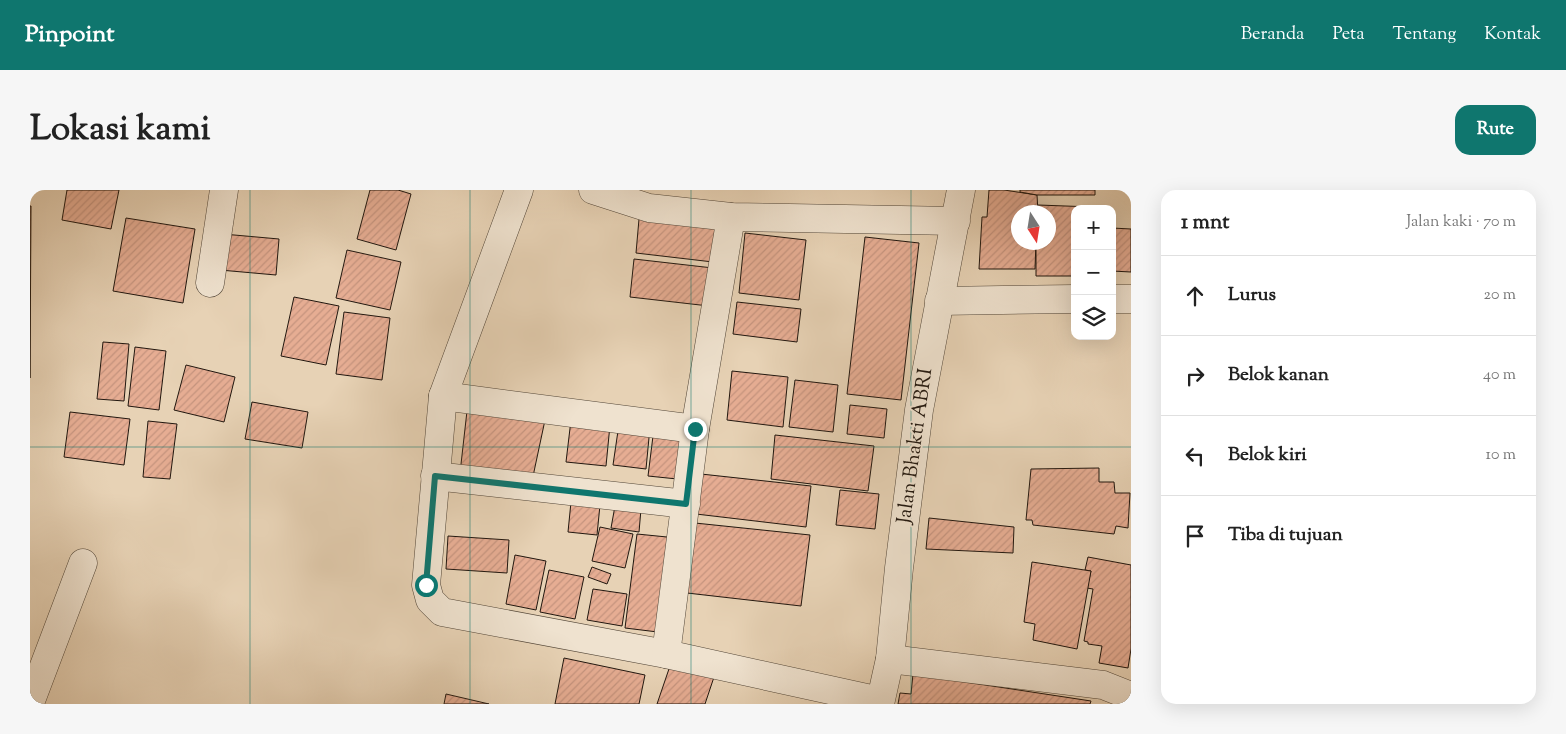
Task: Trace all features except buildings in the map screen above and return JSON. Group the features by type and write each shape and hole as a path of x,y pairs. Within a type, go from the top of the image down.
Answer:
{"street":[{"path":"210,283 224,190"},
{"path":"519,190 443,396 426,585 430,600 442,612 666,654 880,702"},
{"path":"593,190 649,208 731,216 956,221"},
{"name":"Jalan Bhakti ABRI","path":"880,702 890,659 899,568 919,410 961,190"},
{"path":"666,654 695,429 731,216"},
{"path":"939,301 1071,299"},
{"path":"1116,299 1131,299"},
{"path":"443,396 695,429"},
{"path":"435,476 686,504"},
{"path":"30,703 83,563"},
{"path":"890,659 1103,685 1131,696"}],"route":[{"path":"426,585 435,476 686,504 695,429"}]}
